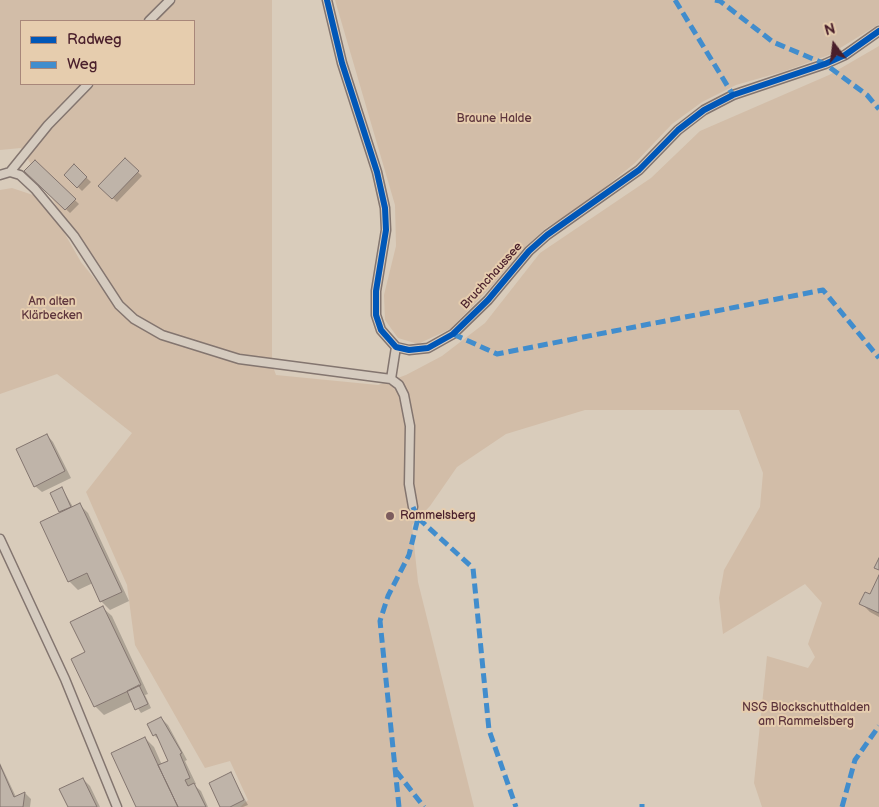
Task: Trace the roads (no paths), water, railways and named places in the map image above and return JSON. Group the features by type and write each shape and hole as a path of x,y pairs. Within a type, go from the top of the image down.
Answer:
{"lane":[{"path":"150,20 170,0"},
{"path":"327,0 342,63 377,172 385,208 386,230 376,292 376,314 380,330 396,346 391,379"},
{"name":"Bruchchaussee","path":"396,346 409,350 428,348 453,334 488,300 529,251 547,234 639,170 678,130 704,110 733,95 825,64 845,55 879,31"},
{"path":"0,176 10,172 48,124 87,85"},
{"path":"10,172 20,175 36,190 74,236 119,305 134,319 162,335 239,359 391,379 399,385 404,395 410,426 409,484 413,506"},
{"path":"0,540 64,679 116,807"}],"place":[{"name":"Rammelsberg","path":"390,516"}],"park label":[{"name":"Braune Halde","path":"494,119"},
{"name":"Am alten Klärbecken","path":"52,309"},
{"name":"NSG Blockschutthalden am Rammelsberg","path":"806,715"}]}
